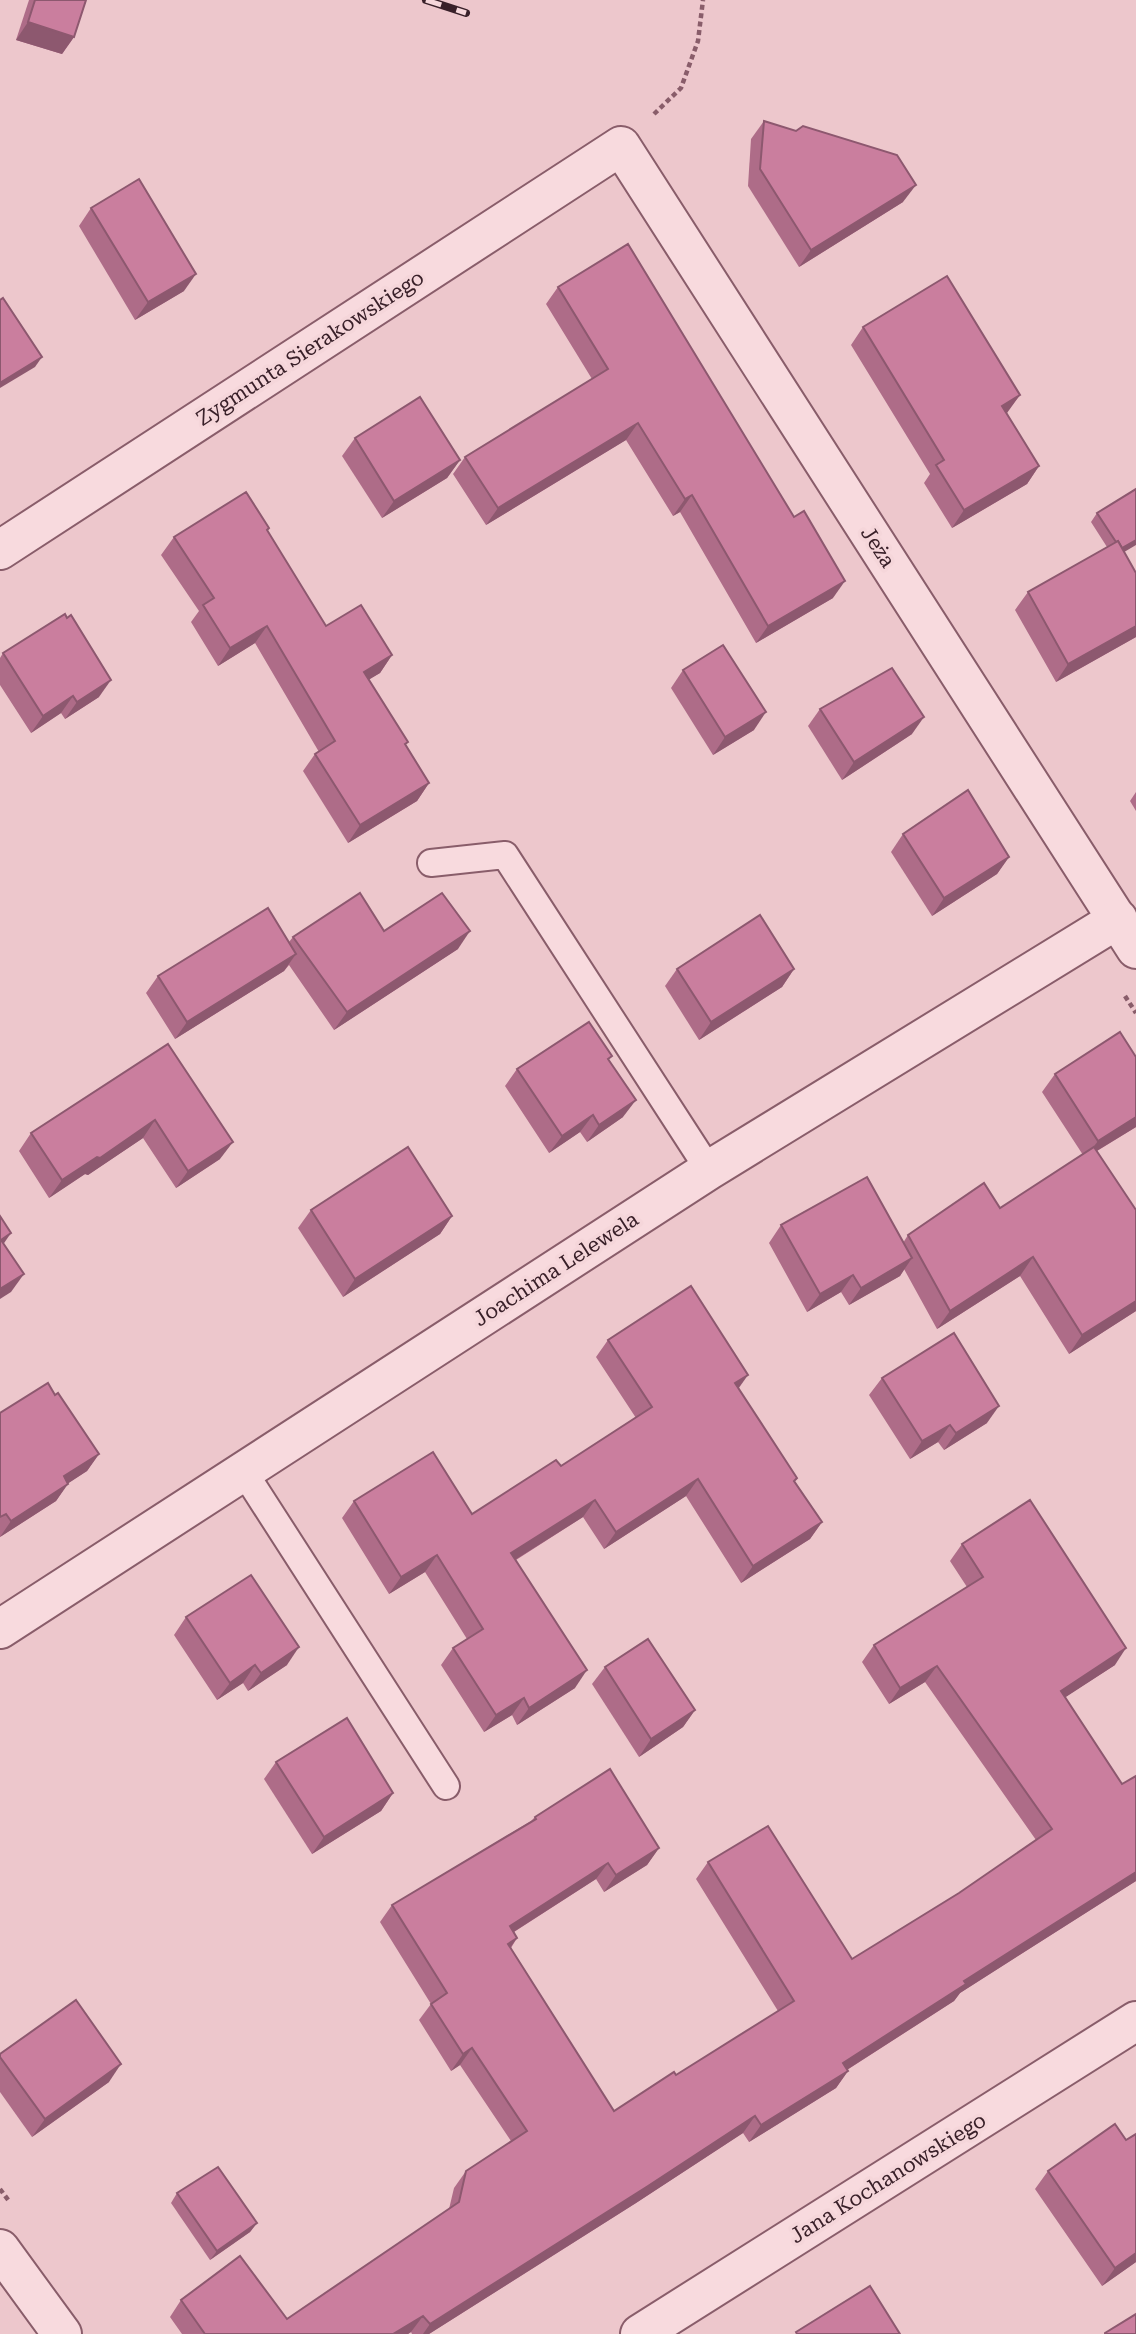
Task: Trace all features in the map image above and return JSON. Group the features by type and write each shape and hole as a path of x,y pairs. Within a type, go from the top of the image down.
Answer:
{"street":[{"name":"Zygmunta Sierakowskiego","path":"0,550 621,146"},
{"name":"Jeża","path":"621,146 1127,934"},
{"name":"Joachima Lelewela","path":"0,1629 709,1170 1127,934"},
{"name":"Jana Kochanowskiego","path":"640,2334 1136,2021"},
{"path":"0,2249 62,2334"}],"lane":[{"path":"431,863 505,855 709,1170"},
{"path":"244,1472 446,1786"}],"path":[{"path":"621,146 681,88 698,41 703,0"}],"building":[{"path":"35,0 86,0 74,37 28,22"},
{"path":"764,121 796,131 803,126 897,155 916,185 811,250 760,169"},
{"path":"139,179 196,274 148,302 91,208"},
{"path":"628,244 794,517 804,511 845,581 768,626 692,495 685,499 638,423 498,508 465,457 608,369 558,287"},
{"path":"947,276 1020,395 1002,406 1039,466 964,510 936,465 944,460 863,327"},
{"path":"3,298 42,357 0,383 0,300"},
{"path":"420,397 460,460 394,501 355,438"},
{"path":"1136,489 1136,540 1122,548 1097,513"},
{"path":"246,492 326,626 361,605 392,655 364,672 408,742 405,744 429,783 360,825 315,754 335,741 267,626 230,648 203,605 214,598 174,537"},
{"path":"1118,541 1136,573 1136,626 1068,664 1028,592"},
{"path":"65,614 67,618 71,615 111,680 77,702 73,696 43,716 3,653"},
{"path":"723,645 766,712 725,737 683,670"},
{"path":"892,668 924,717 854,762 820,709"},
{"path":"968,790 1009,857 944,898 903,834"},
{"path":"360,893 384,931 442,893 470,931 347,1012 293,937"},
{"path":"268,908 296,954 187,1022 158,976"},
{"path":"760,915 794,969 711,1022 677,969"},
{"path":"589,1022 612,1056 608,1059 636,1100 599,1125 593,1115 562,1136 517,1069"},
{"path":"1120,1032 1136,1057 1136,1117 1098,1141 1055,1074"},
{"path":"168,1044 233,1142 188,1171 155,1120 100,1158 97,1157 62,1180 31,1133"},
{"path":"408,1147 452,1216 355,1279 311,1210"},
{"path":"1094,1147 1136,1210 1136,1301 1082,1335 1033,1257 950,1311 908,1235 984,1183 1000,1208"},
{"path":"867,1177 912,1258 861,1288 853,1275 820,1294 781,1225"},
{"path":"0,1216 11,1233 1,1240 24,1274 0,1289"},
{"path":"691,1286 748,1375 735,1383 797,1478 794,1481 822,1522 753,1566 698,1479 616,1532 595,1500 511,1553 587,1670 529,1708 524,1698 496,1715 453,1648 483,1629 437,1555 401,1577 354,1501 433,1452 472,1514 556,1460 561,1466 652,1407 608,1340"},
{"path":"954,1333 999,1406 956,1433 950,1425 922,1441 882,1378"},
{"path":"48,1383 55,1395 58,1393 99,1454 64,1476 68,1484 11,1521 6,1514 0,1517 0,1413"},
{"path":"1030,1500 1126,1648 1061,1691 1122,1784 1136,1776 1136,1872 964,1981 966,1984 843,2063 848,2071 761,2125 755,2116 430,2324 423,2316 393,2334 205,2334 181,2300 240,2256 287,2319 459,2202 466,2171 527,2131 472,2048 463,2054 431,2004 447,1993 392,1905 536,1819 535,1817 610,1769 659,1848 616,1875 608,1863 510,1926 517,1938 508,1944 614,2111 794,2001 708,1862 768,1826 852,1959 959,1893 1052,1829 937,1666 900,1688 874,1645 983,1577 962,1544"},
{"path":"251,1575 299,1647 261,1673 255,1665 230,1683 186,1617"},
{"path":"648,1639 695,1710 651,1739 605,1667"},
{"path":"347,1718 393,1793 324,1837 276,1762"},
{"path":"76,2000 121,2064 45,2119 0,2054"},
{"path":"1115,2124 1126,2140 1136,2134 1136,2253 1115,2268 1048,2171"},
{"path":"218,2167 257,2223 217,2251 177,2193"},
{"path":"870,2286 900,2334 797,2334 796,2332"},
{"path":"1136,2314 1136,2334 1105,2334 1105,2333"}],"railway":[{"path":"426,0 466,13"}]}
